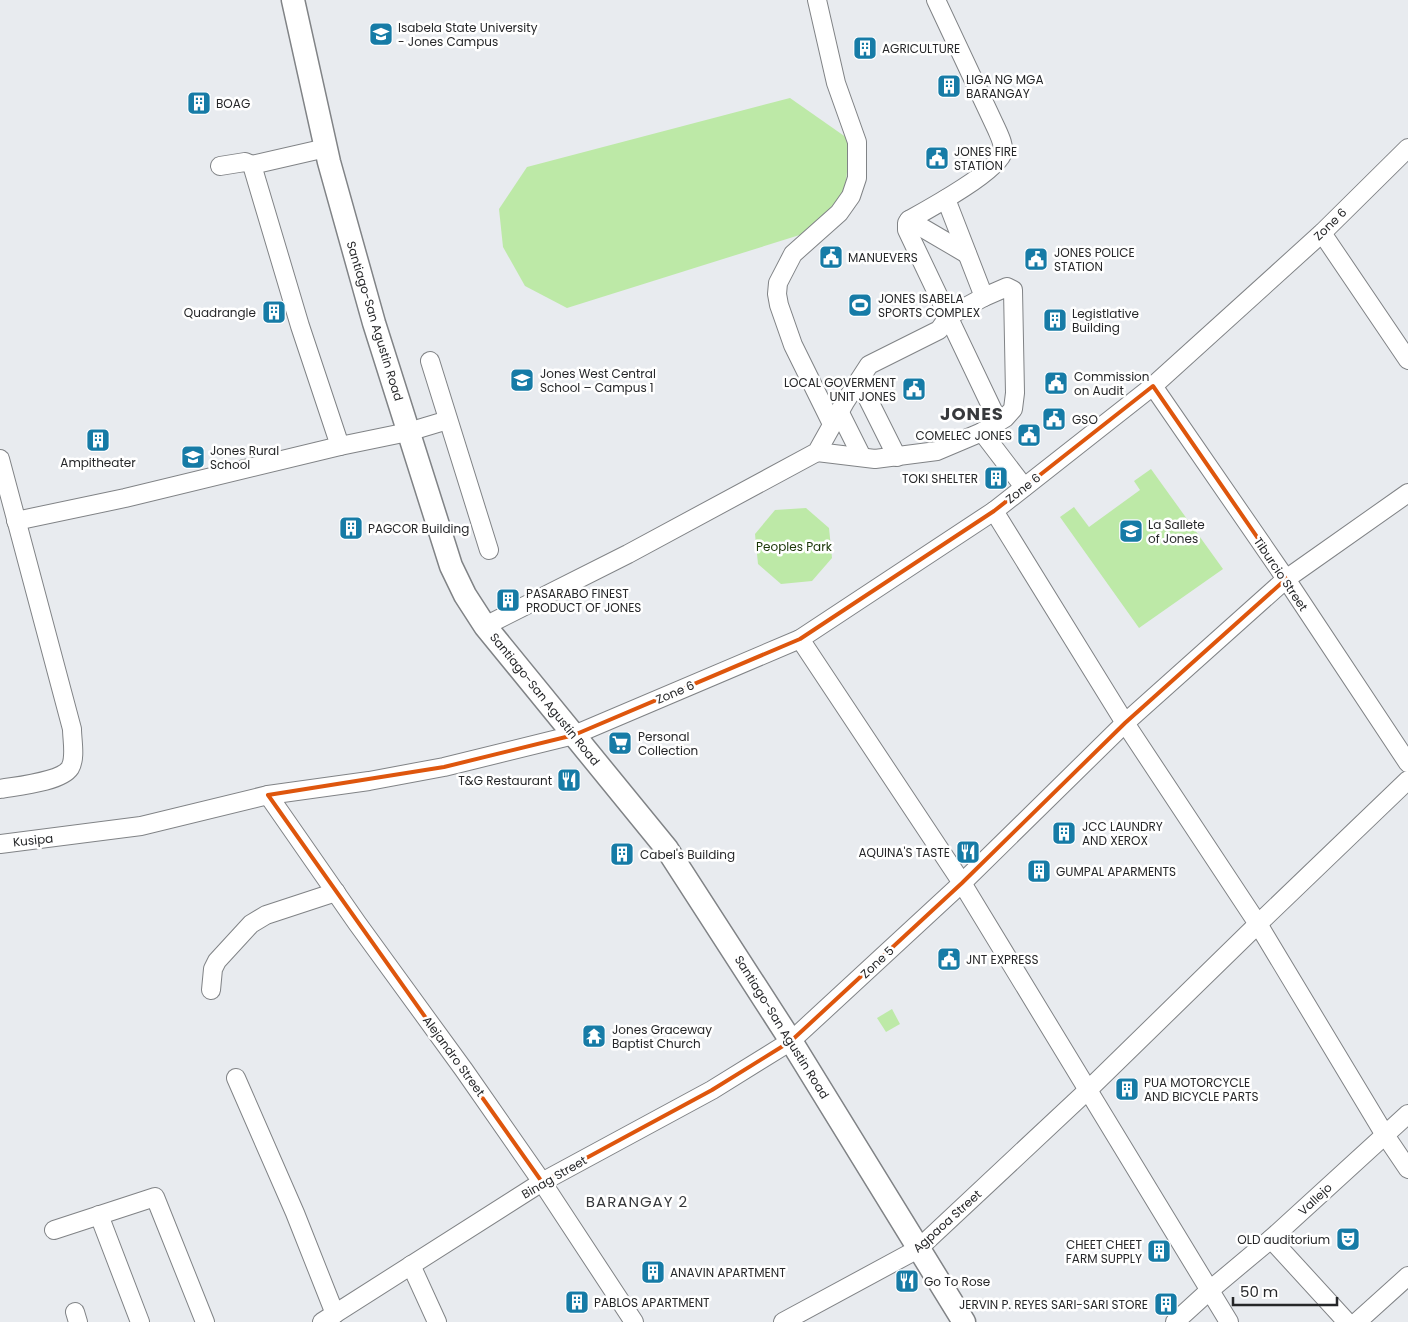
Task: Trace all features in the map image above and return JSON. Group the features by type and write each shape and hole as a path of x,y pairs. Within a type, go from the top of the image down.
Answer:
{"main road":[{"name":"Santiago-San Agustin Road","path":"293,0 326,148 374,323 451,566 465,595 485,626 667,848 791,1041 964,1322"}],"street":[{"path":"817,0 836,83 857,142 857,178 851,196 839,213 793,254 778,283 777,294 793,345 862,457"},
{"path":"936,0 973,74 1003,146 1003,154 996,165 946,199 909,220 907,230 998,422"},
{"path":"220,166 245,162 252,165 326,148"},
{"name":"Zone 6","path":"268,795 369,781 444,767 574,735 800,639 994,511 1153,386 1322,233 1408,148"},
{"path":"252,165 300,326 340,446"},
{"path":"946,199 984,297"},
{"path":"909,220 967,254"},
{"path":"1322,233 1408,360"},
{"path":"485,626 628,554 816,452 869,365 939,330 949,316 984,297 1007,287 1013,290 1015,393 1013,409 1005,418 982,432 937,451 875,459 816,452"},
{"path":"430,361 489,550"},
{"path":"859,380 897,457"},
{"name":"Tiburcio Street","path":"1153,386 1286,579 1408,763"},
{"path":"16,521 125,498 340,446 408,432 448,420"},
{"path":"982,432 1024,487"},
{"path":"0,459 72,729 73,753 70,767 62,774 40,782 0,789"},
{"name":"Zone 5","path":"791,1041 962,883 1125,723 1286,579 1408,493"},
{"path":"994,511 1125,723 1258,924 1408,1169"},
{"path":"800,639 962,883 1229,1322"},
{"name":"Agpaoa Street","path":"783,1322 918,1249 1089,1089 1408,780"},
{"name":"Kusipa","path":"0,844 141,826 268,795"},
{"name":"Alejandro Street","path":"268,795 542,1182 634,1322"},
{"path":"211,990 217,961 250,924 266,915 336,892"},
{"name":"Binag Street","path":"329,1319 542,1182 712,1090 791,1041"},
{"path":"236,1078 295,1213 329,1319"},
{"name":"Vallejo","path":"1175,1322 1210,1290 1272,1239 1408,1114"},
{"path":"54,1230 155,1197 205,1322"},
{"path":"99,1216 140,1322"},
{"path":"1272,1239 1347,1322"},
{"path":"411,1265 437,1322"},
{"path":"1356,1322 1408,1276"}],"highlighted area":[{"path":"1153,386 1286,579 1125,723 962,883 791,1041 712,1090 542,1182 268,795 444,767 574,735 800,639 994,511"}],"green space":[{"path":"790,98 850,140 845,193 806,233 567,308 525,286 503,247 499,209 527,167"},
{"path":"1151,469 1223,569 1139,628 1060,517 1074,507 1089,527 1140,490 1134,481"},
{"name":"Peoples Park","path":"806,508 829,528 832,558 812,581 781,584 758,564 755,534 775,510"},
{"path":"892,1009 900,1024 886,1032 877,1018"}],"place":[{"name":"Isabela State University - Jones Campus","path":"381,34"},
{"name":"AGRICULTURE","path":"865,48"},
{"name":"LIGA NG MGA BARANGAY","path":"949,86"},
{"name":"BOAG","path":"199,103"},
{"name":"JONES FIRE STATION","path":"937,158"},
{"name":"MANUEVERS","path":"831,257"},
{"name":"JONES POLICE STATION","path":"1036,259"},
{"name":"JONES ISABELA SPORTS COMPLEX","path":"860,305"},
{"name":"Quadrangle","path":"274,312"},
{"name":"Legistlative Building","path":"1055,320"},
{"name":"Jones West Central School – Campus 1","path":"522,380"},
{"name":"Commission on Audit","path":"1056,383"},
{"name":"LOCAL GOVERMENT UNIT JONES","path":"914,389"},
{"name":"GSO","path":"1054,419"},
{"name":"COMELEC JONES","path":"1029,435"},
{"name":"Ampitheater","path":"98,440"},
{"name":"Jones Rural School","path":"193,457"},
{"name":"TOKI SHELTER","path":"996,478"},
{"name":"PAGCOR Building","path":"351,528"},
{"name":"La Sallete of Jones","path":"1131,531"},
{"name":"PASARABO FINEST PRODUCT OF JONES","path":"508,600"},
{"name":"Personal Collection","path":"620,743"},
{"name":"T&G Restaurant","path":"569,780"},
{"name":"JCC LAUNDRY AND XEROX","path":"1064,833"},
{"name":"AQUINA'S TASTE","path":"968,852"},
{"name":"Cabel's Building","path":"622,854"},
{"name":"GUMPAL APARMENTS","path":"1039,871"},
{"name":"JNT EXPRESS","path":"949,959"},
{"name":"Jones Graceway Baptist Church","path":"594,1036"},
{"name":"PUA MOTORCYCLE AND BICYCLE PARTS","path":"1127,1089"},
{"name":"OLD auditorium","path":"1348,1239"},
{"name":"CHEET CHEET FARM SUPPLY","path":"1159,1251"},
{"name":"ANAVIN APARTMENT","path":"653,1272"},
{"name":"Go To Rose","path":"907,1281"},
{"name":"PABLOS APARTMENT","path":"577,1302"},
{"name":"JERVIN P. REYES SARI-SARI STORE","path":"1166,1304"}],"district":[{"name":"JONES","path":"972,413"},
{"name":"BARANGAY 2","path":"637,1201"}]}
